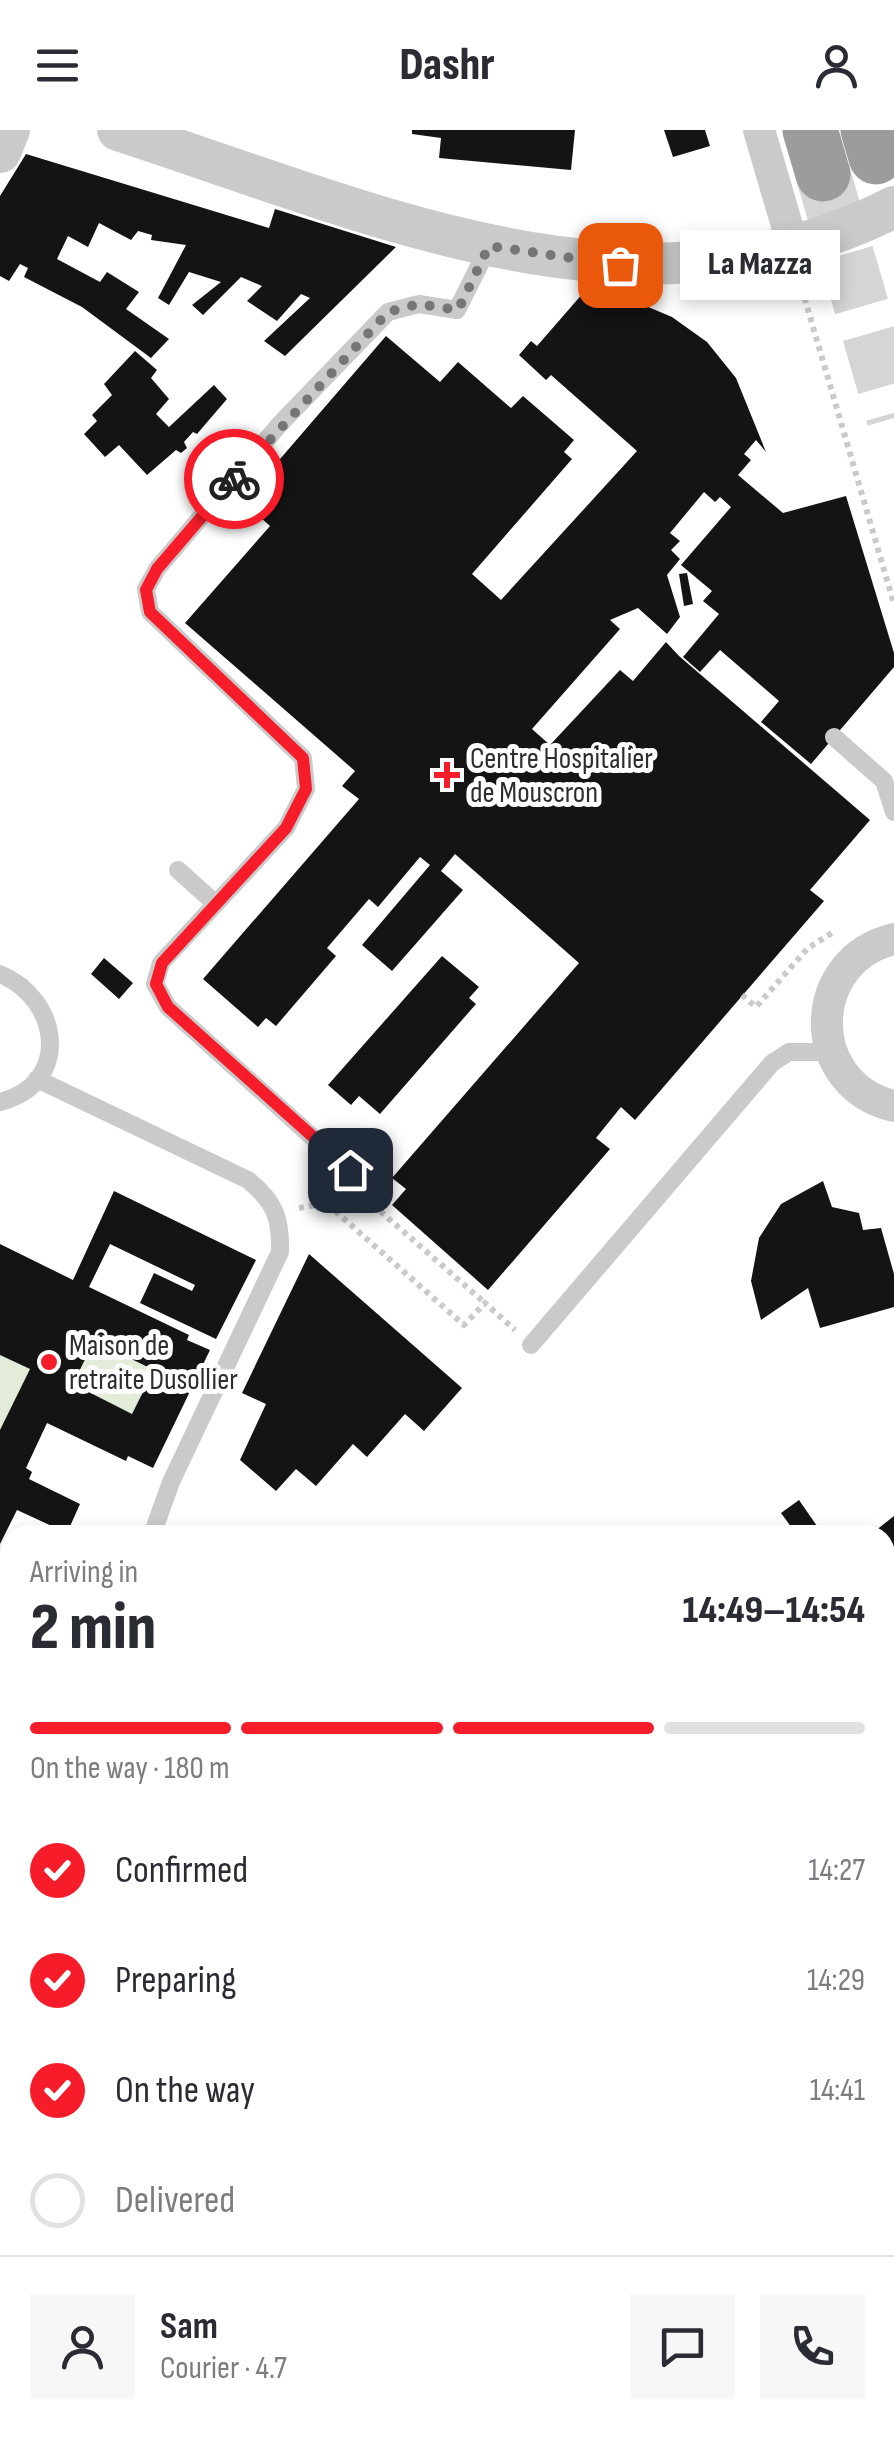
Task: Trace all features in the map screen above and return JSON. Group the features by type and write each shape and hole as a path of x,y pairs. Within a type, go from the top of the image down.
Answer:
{"street":[{"path":"0,152 9,130"},
{"path":"118,130 489,246 592,264 649,267 742,259 793,246 894,207"},
{"path":"759,130 793,246"},
{"path":"893,1107 854,1087 830,1052 825,1013 834,983 864,951 894,939"}],"lane":[{"path":"350,1170 168,1007 156,984 162,963 286,828 306,789 303,758 159,622 150,612 146,590 157,569 279,425 388,312 419,304 458,310 489,246"},
{"path":"834,737 884,781 894,812"},
{"path":"178,870 216,904"},
{"path":"0,974 22,983 44,1008 51,1036 48,1058 38,1079 14,1098 0,1102"},
{"path":"531,1345 772,1063 790,1052 830,1052"},
{"path":"38,1079 248,1180 270,1198 281,1224 280,1252 171,1482 156,1525"}],"path":[{"path":"793,246 802,294 894,604"},
{"path":"350,1170 372,1204 531,1345"},
{"path":"276,1213 326,1203 464,1326 485,1303"}],"green space":[{"path":"94,1341 154,1370 132,1414 73,1384"},
{"path":"0,1355 30,1369 0,1430"}],"building":[{"path":"412,130 575,130 571,170 439,158 441,138 412,134"},
{"path":"664,130 705,130 710,146 673,157"},
{"path":"26,154 269,228 275,209 396,247 285,356 264,341 310,298 301,294 277,321 247,301 262,286 241,277 203,315 192,305 221,282 189,272 169,305 158,298 186,245 151,240 152,235 138,231 131,240 99,223 88,247 68,236 57,259 100,282 107,272 139,292 126,309 169,339 151,358 82,307 24,277 28,268 20,264 9,281 0,276 0,196"},
{"path":"584,292 634,301 672,317 707,342 736,378 766,452 756,440 744,454 751,460 738,475 783,513 846,496 894,653 894,667 811,764 761,722 779,701 720,650 700,672 683,657 719,614 703,601 712,591 681,565 731,507 720,497 715,502 704,492 670,533 680,541 671,550 680,559 667,575 680,617 667,634 638,608 610,620 620,629 532,729 550,745 620,670 633,681 666,642 679,656 870,820 810,890 824,901 635,1120 621,1107 596,1138 610,1149 488,1290 392,1205 406,1189 392,1178 579,963 455,854 441,871 463,890 392,971 362,945 430,865 420,857 378,907 369,899 327,948 336,956 276,1026 266,1018 258,1027 203,979 359,799 342,786 355,771 185,623 270,526 243,502 386,336 440,382 458,362 511,408 523,396 574,440 564,452 572,459 472,574 501,600 637,451 551,375 546,380 519,355 531,341 537,346"},
{"path":"135,351 157,370 151,378 169,399 156,414 169,427 214,385 227,399 197,434 193,432 184,442 187,448 181,453 176,450 147,475 119,445 105,457 84,434 97,421 92,415 112,395 104,384"},
{"path":"687,573 693,604 684,606 679,574"},
{"path":"442,956 479,987 469,998 476,1004 380,1114 359,1096 351,1105 328,1085"},
{"path":"104,958 133,983 119,999 91,974"},
{"path":"823,1181 832,1207 859,1213 863,1230 881,1228 894,1274 894,1307 820,1328 808,1288 761,1320 751,1281 759,1238 781,1204"},
{"name":"Maison de retraite Dusollier","path":"114,1191 256,1260 216,1339 140,1303 154,1273 192,1291 195,1285 110,1244 89,1287 189,1335 187,1340 210,1350 153,1468 128,1456 126,1461 47,1423 26,1468 32,1472 29,1479 80,1504 71,1525 50,1525 17,1510 10,1525 0,1525 0,1430 30,1369 0,1355 0,1244 73,1280","holes":["94,1341 154,1370 132,1414 73,1384"]},
{"path":"309,1254 462,1388 424,1431 405,1414 367,1457 353,1444 316,1486 296,1469 276,1491 240,1460 266,1404 242,1393"},
{"path":"799,1500 816,1525 790,1525 781,1513"}],"tunnel":[{"path":"823,174 894,418"}],"way so far":[{"path":"234,479 279,425 388,312 419,304 458,310 489,246 592,264 620,265"}],"place":[{"name":"La Mazza","path":"620,265"},
{"name":"Centre Hospitalier de Mouscron","path":"447,775"},
{"name":"Maison de retraite Dusollier","path":"49,1362"}],"route":[{"path":"234,479 157,569 146,590 150,612 303,758 306,789 286,828 162,963 156,984 168,1007 350,1170"}]}
